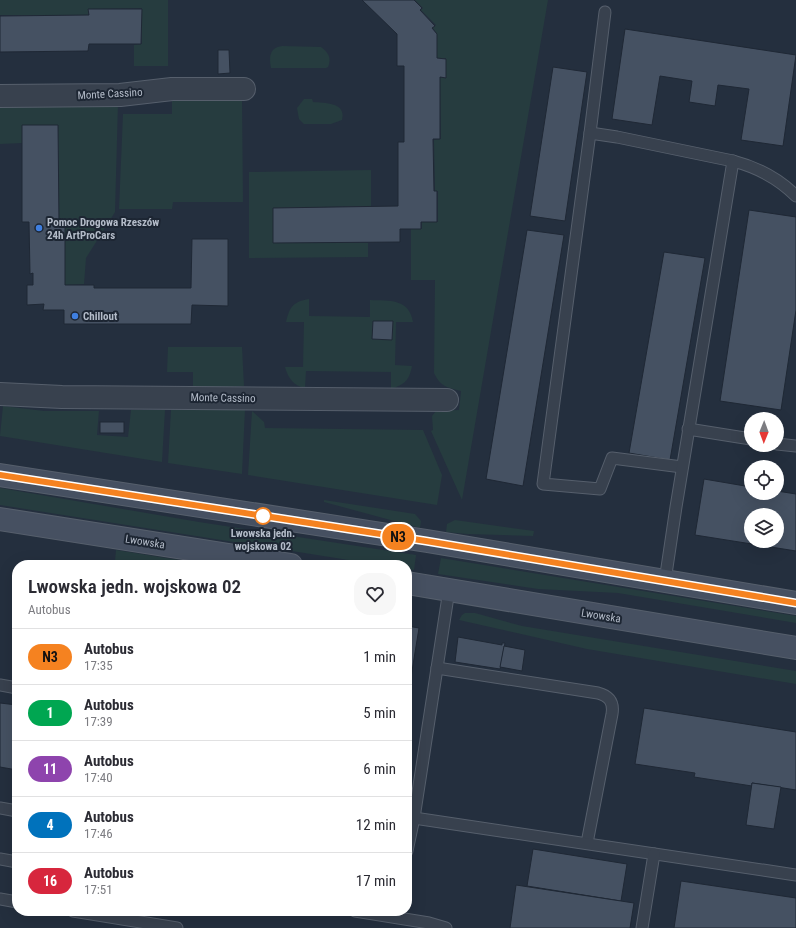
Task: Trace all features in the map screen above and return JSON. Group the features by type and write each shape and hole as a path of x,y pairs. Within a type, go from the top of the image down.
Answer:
{"main road":[{"path":"0,475 426,541 796,603"},
{"name":"Lwowska","path":"0,520 259,560"},
{"name":"Lwowska","path":"412,585 796,648"}],"street":[{"name":"Monte Cassino","path":"0,96 120,95 172,89 244,89"},
{"name":"Monte Cassino","path":"0,394 62,397 447,400"}],"lane":[{"path":"605,12 543,484 600,489 612,458 682,467"},
{"path":"590,134 617,137 745,164 769,175 789,189 796,196"},
{"path":"665,581 688,429 733,161"},
{"path":"688,429 744,439"},
{"path":"784,445 796,446"},
{"path":"412,828 449,590"},
{"path":"437,668 598,692 605,695 609,699 612,703 612,714 587,843"},
{"path":"0,685 12,687"},
{"path":"0,808 12,810"},
{"path":"414,818 796,875"},
{"path":"642,928 654,854"},
{"path":"0,859 12,861"},
{"path":"0,899 12,901"},
{"path":"104,916 177,928"},
{"path":"392,928 395,916"},
{"path":"403,916 446,928"}],"green space":[{"path":"0,0 168,0 168,66 134,66 134,45 142,44 142,8 88,9 88,15 0,15"},
{"path":"415,0 548,0 462,500 431,431 433,430 432,416 436,411 459,410 461,391 444,386 434,373 435,280 411,280 411,229 422,229 422,222 438,222 438,191 435,191 434,140 441,139 440,78 446,78 446,58 437,58 437,34 433,28 436,25 421,10 423,8"},
{"path":"282,46 321,47 329,56 330,61 328,67 271,68 270,57 272,51"},
{"path":"242,99 243,202 173,202 172,209 119,209 123,114 172,114 172,101"},
{"path":"304,99 312,99 313,102 328,103 338,107 343,114 342,120 331,124 304,124 299,119 297,108"},
{"path":"118,103 115,212 86,258 84,284 65,285 65,222 59,222 58,125 22,125 22,143 0,144 0,104"},
{"path":"371,170 371,206 273,208 273,243 368,243 368,257 249,258 249,172"},
{"path":"309,299 309,316 370,317 370,300 391,301 403,305 411,314 413,322 396,322 395,365 412,366 408,379 391,389 391,372 306,371 305,388 295,383 288,375 285,367 303,367 304,322 286,322 291,308 296,303"},
{"path":"168,347 242,347 244,386 193,389 193,372 167,372"},
{"path":"3,406 44,411 99,411 97,435 128,437 131,410 165,410 162,462 0,436"},
{"path":"245,409 242,474 168,463 171,410"},
{"path":"252,411 264,422 265,428 423,430 442,475 437,505 248,475"},
{"path":"0,488 199,522 416,555 414,570 412,570 412,560 348,560 0,505"},
{"path":"324,500 415,514 421,521 420,528 324,502"},
{"path":"455,520 534,531 533,536 446,532 447,524"},
{"path":"116,550 179,560 115,560"},
{"path":"441,558 796,616 796,623 618,593 538,589 438,574"},
{"path":"465,613 475,613 522,626 796,671 796,684 587,649 459,620"}],"building":[{"path":"362,0 414,0 422,8 420,10 435,26 432,28 437,34 437,58 446,59 446,78 440,77 440,139 433,139 434,191 437,191 437,222 421,222 421,229 400,229 400,242 273,243 273,208 398,206 398,142 404,142 404,66 397,66 397,34"},
{"path":"88,9 142,9 141,44 89,44 88,51 0,52 0,16 89,15"},
{"path":"625,29 796,55 783,146 741,140 749,89 718,85 715,106 689,102 692,81 660,76 652,125 612,119"},
{"path":"218,50 229,50 230,73 218,74"},
{"path":"553,67 587,72 565,221 530,216"},
{"path":"22,125 58,125 59,222 65,222 65,285 94,285 94,288 191,288 192,239 228,239 228,306 192,305 191,324 64,324 64,310 43,310 44,304 27,305 27,285 33,285 33,273 30,274 29,222 22,222"},
{"path":"749,210 796,217 796,310 781,410 720,401"},
{"path":"527,230 564,235 523,486 486,479"},
{"path":"664,252 705,258 670,460 629,453"},
{"path":"373,321 393,321 392,340 372,339"},
{"path":"100,422 124,422 124,433 100,433"},
{"path":"704,479 744,486 744,500 784,500 784,492 796,494 796,551 777,548 784,548 784,508 744,508 744,543 695,535"},
{"path":"412,627 419,628 412,671"},
{"path":"458,637 502,645 502,643 505,643 500,669 455,662"},
{"path":"504,646 525,650 522,671 500,667"},
{"path":"0,703 12,704 12,769 0,767"},
{"path":"644,708 796,732 796,790 752,783 752,786 694,777 695,773 635,764"},
{"path":"752,783 781,787 774,829 746,825"},
{"path":"533,849 627,864 621,901 527,886"},
{"path":"681,881 796,898 796,928 674,928"},
{"path":"516,885 634,903 630,928 510,928"}],"bus line":[{"name":"N3","path":"0,475 127,496 426,541 796,603"}],"place":[{"name":"Pomoc Drogowa Rzeszów 24h ArtProCars","path":"39,228"},
{"name":"Chillout","path":"75,316"},
{"name":"Lwowska jedn. wojskowa 02","path":"263,516"}]}
